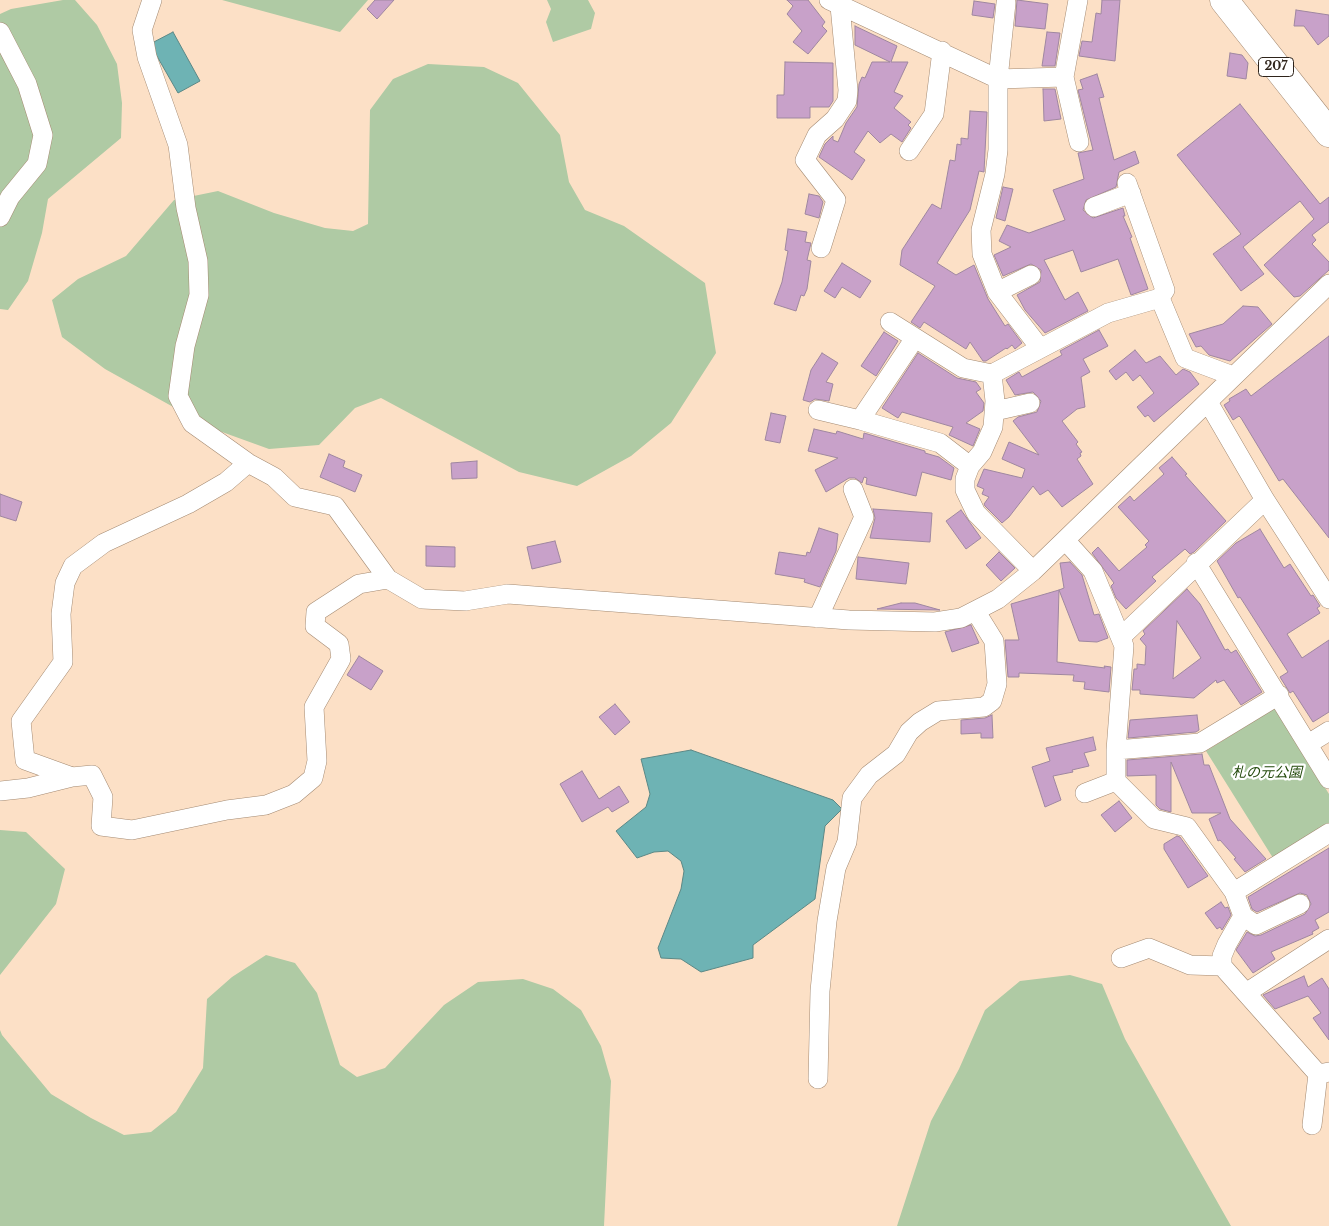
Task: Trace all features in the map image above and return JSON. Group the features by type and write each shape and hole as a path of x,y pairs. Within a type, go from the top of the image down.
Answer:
{"highway":[{"name":"207","path":"1224,0 1329,133"}],"street":[{"path":"152,0 142,30 147,57 178,145 186,208 198,261 198,295 184,346 178,396 192,423 248,463 274,476 295,497 335,506 388,579 422,599 465,601 508,594 818,618 935,622 961,618 976,612 998,598 1033,571 1329,284"},
{"path":"1078,0 1064,77 1079,142"},
{"path":"834,2 942,51 998,79 1064,77"},
{"path":"821,248 836,200 806,160 817,135 836,119 847,101 848,90 834,2"},
{"path":"1006,3 998,79 998,150 995,174 981,230 982,254 997,292 1040,348"},
{"path":"0,32 26,84 44,135 37,164 10,197 0,217"},
{"path":"908,150 934,114 942,51"},
{"path":"890,322 963,368 992,374 1108,313 1160,298 1165,290 1129,188 1094,208"},
{"path":"997,292 1031,276"},
{"path":"1160,298 1185,358 1233,376"},
{"path":"860,420 915,338"},
{"path":"992,374 995,412 990,438 982,452 970,466 965,479 965,490 969,502 976,513 1033,571"},
{"path":"1208,402 1266,500 1329,599"},
{"path":"995,412 1030,403"},
{"path":"818,410 940,443 970,466"},
{"path":"72,776 26,760 21,721 63,662 61,614 65,583 73,566 104,543 188,504 226,482 248,463"},
{"path":"818,618 864,517 853,489"},
{"path":"1121,637 1196,564 1266,500"},
{"path":"1065,540 1093,571 1121,637 1124,656 1116,750 1116,781 1154,819 1187,827 1234,892 1243,916 1256,926 1300,904"},
{"path":"1196,564 1329,778"},
{"path":"0,791 28,788 72,776 92,776 103,797 101,826 132,830 227,810 266,805 294,794 312,778 317,761 314,707 341,659 339,644 315,626 316,612 359,584 388,579"},
{"path":"818,1079 820,991 827,921 836,868 847,842 852,798 869,776 896,754 909,732 920,722 938,711 984,707 992,701 997,684 994,641 976,612"},
{"path":"1116,750 1200,743 1279,695"},
{"path":"1308,744 1329,731"},
{"path":"1085,793 1116,781"},
{"path":"1234,892 1329,833"},
{"path":"1243,916 1227,944 1222,956 1222,966 1324,1073 1312,1124"},
{"path":"1246,993 1327,944"},
{"path":"1121,958 1149,948 1190,965 1222,966"}],"green space":[{"path":"63,0 75,0 97,25 117,64 122,103 121,138 48,199 42,233 28,281 8,310 0,309 0,14 11,9"},
{"path":"222,0 368,0 340,32"},
{"path":"547,0 588,0 595,13 591,29 553,42 546,22 551,9"},
{"path":"428,64 484,67 518,83 560,135 569,182 585,210 624,226 705,283 716,353 671,423 631,456 577,486 519,472 381,398 355,408 319,445 269,449 211,428 105,369 62,337 52,300 78,279 126,256 174,200 218,191 274,213 325,228 353,231 368,224 370,110 393,79"},
{"name":"札の元公園","path":"1275,708 1329,794 1329,823 1273,858 1206,751"},
{"path":"0,830 26,832 65,869 56,904 0,975"},
{"path":"266,955 295,963 317,993 340,1065 357,1077 385,1068 444,1005 478,982 523,979 553,989 581,1010 601,1046 611,1081 604,1226 0,1226 0,1030 2,1035 51,1094 124,1135 151,1132 176,1112 203,1068 207,999 232,977"},
{"path":"1070,975 1102,984 1125,1039 1231,1226 897,1226 931,1121 959,1069 985,1010 1020,981"}],"water":[{"path":"173,32 200,81 178,93 150,44"},
{"path":"691,750 833,800 842,809 825,826 815,899 753,945 753,958 701,972 681,959 661,958 658,948 681,889 684,871 681,861 668,851 654,852 637,858 616,831 646,807 650,794 641,759"}],"building":[{"path":"375,0 394,0 377,19 367,9"},
{"path":"787,0 808,0 825,22 822,26 827,31 808,54 793,42 802,31 787,14 793,6"},
{"path":"1017,0 1048,4 1045,29 1015,26"},
{"path":"1102,0 1120,0 1115,61 1079,56 1082,41 1092,42 1096,13 1101,14"},
{"path":"974,1 995,4 993,18 972,15"},
{"path":"1296,10 1329,15 1329,36 1318,45 1304,26 1294,26"},
{"path":"855,26 897,46 891,62 908,62 894,92 903,96 894,108 911,122 908,125 911,128 902,142 891,134 880,143 868,131 854,152 865,160 852,180 819,157 825,144 833,136 833,140 838,142 846,123 857,107 859,84 862,77 865,78 872,62 890,62 855,45"},
{"path":"1047,32 1060,33 1055,66 1042,66"},
{"path":"1230,53 1242,55 1248,63 1246,79 1227,76"},
{"path":"785,62 833,63 833,101 829,107 810,107 810,118 777,118 777,95 784,95"},
{"path":"1097,74 1104,97 1099,98 1114,160 1135,151 1139,163 1119,172 1116,187 1086,200 1083,210 1093,218 1123,208 1125,216 1123,216 1132,237 1130,238 1148,289 1131,295 1118,259 1081,272 1073,250 1044,260 1065,300 1078,292 1088,311 1045,333 1025,310 1017,295 1040,282 1041,270 1031,264 1003,276 994,255 1011,247 999,241 1007,225 1029,233 1065,220 1053,190 1084,179 1078,153 1093,150 1078,90 1083,89 1080,80"},
{"path":"1043,89 1055,89 1061,119 1044,121"},
{"path":"1240,104 1320,204 1329,197 1329,222 1312,235 1316,240 1312,244 1329,262 1329,270 1300,296 1294,297 1264,265 1314,219 1300,201 1243,247 1264,274 1241,291 1213,254 1241,234 1177,155"},
{"path":"970,111 987,112 984,172 979,171 970,210 937,263 956,275 974,265 988,299 1005,326 1008,324 1022,343 1015,349 1012,345 1006,348 986,361 983,361 970,342 966,349 924,322 920,328 911,322 935,286 900,265 902,250 932,204 941,209 950,160 955,161 957,144 961,145 961,138 968,139"},
{"path":"1003,187 1013,189 1005,221 996,218"},
{"path":"809,194 819,196 823,202 819,218 805,214"},
{"path":"788,229 807,232 805,242 811,243 807,260 811,261 807,289 804,296 801,295 796,311 774,304 782,282 788,251 785,250"},
{"path":"842,263 871,281 860,298 842,287 835,298 824,291"},
{"path":"1243,306 1258,307 1272,324 1230,361 1209,355 1201,346 1196,347 1189,334 1223,324"},
{"path":"1099,330 1108,346 1083,359 1090,372 1081,377 1085,407 1077,409 1062,421 1078,442 1076,444 1082,452 1080,453 1081,456 1077,459 1093,484 1062,507 1048,490 1040,495 1033,486 1009,517 1002,523 985,506 984,504 989,497 982,494 984,489 977,486 984,469 1022,478 1025,469 1002,459 1009,442 1039,455 1013,421 1018,417 1037,412 1041,401 1033,392 1015,395 1006,380 1019,372 1022,377 1062,355 1060,351"},
{"path":"884,332 898,341 876,376 861,366"},
{"path":"1329,336 1329,538 1283,479 1279,481 1241,418 1239,416 1233,420 1224,405 1230,401 1229,399 1246,389 1251,396"},
{"path":"1135,350 1146,363 1160,356 1176,375 1183,369 1190,372 1199,384 1154,422 1148,415 1145,417 1137,407 1154,393 1140,375 1133,381 1126,372 1116,380 1109,371"},
{"path":"822,353 838,363 826,382 833,384 829,401 815,399 810,402 803,400 811,370"},
{"path":"918,353 957,378 976,382 981,389 976,392 984,403 983,411 966,423 980,429 973,446 949,435 953,427 902,412 898,418 882,408"},
{"path":"771,413 786,416 780,443 765,440"},
{"path":"814,429 836,434 837,431 863,439 864,433 925,451 925,453 939,457 954,468 951,480 922,472 916,496 866,484 867,478 864,477 862,483 855,478 849,478 826,492 815,470 838,458 808,451"},
{"path":"329,454 345,461 343,467 362,475 355,492 320,477"},
{"path":"1172,457 1187,474 1185,475 1226,521 1194,552 1190,554 1185,549 1152,577 1156,581 1126,609 1116,598 1111,586 1114,583 1092,553 1098,547 1119,571 1147,547 1145,545 1149,541 1118,507 1130,496 1134,501 1164,474 1159,468"},
{"path":"477,461 477,478 452,479 451,463"},
{"path":"0,494 22,502 16,521 0,516"},
{"path":"873,509 932,513 930,542 870,538 875,518"},
{"path":"961,510 981,538 966,549 946,521"},
{"path":"819,528 838,534 836,551 820,587 804,582 805,579 775,574 779,552 806,556 807,552 810,553"},
{"path":"1260,529 1284,568 1290,564 1311,596 1313,595 1320,606 1317,608 1320,613 1287,634 1302,658 1329,640 1329,712 1313,722 1293,691 1290,693 1280,677 1288,672 1240,597 1238,598 1217,561 1236,543"},
{"path":"555,541 561,562 532,569 527,547"},
{"path":"426,546 455,547 455,567 426,566"},
{"path":"999,552 1015,568 1001,581 986,565"},
{"path":"858,557 909,563 906,584 856,579"},
{"path":"1070,562 1082,575 1094,615 1099,614 1108,638 1097,642 1079,641 1059,590 1064,588 1060,563"},
{"path":"1187,589 1200,604 1225,650 1228,649 1231,653 1236,650 1262,692 1241,705 1224,680 1217,683 1216,680 1194,698 1140,694 1140,690 1132,690 1134,669 1137,669 1137,664 1145,665 1146,646 1140,639 1145,634 1143,631","holes":["1177,621 1201,658 1173,679"]},
{"path":"1059,590 1057,662 1105,668 1104,666 1111,667 1109,692 1084,689 1085,682 1073,681 1074,675 1019,673 1019,677 1008,677 1005,640 1019,640 1011,604"},
{"path":"901,603 915,603 940,610 877,609"},
{"path":"971,625 979,643 952,652 945,632"},
{"path":"359,656 383,671 371,690 347,675"},
{"path":"615,704 630,722 615,735 599,717"},
{"path":"992,715 993,738 981,738 981,733 961,734 961,720 985,718"},
{"path":"1197,715 1199,730 1196,732 1128,738 1130,720"},
{"path":"1093,737 1096,750 1084,753 1089,766 1053,776 1061,800 1045,807 1032,767 1050,761 1046,748"},
{"path":"1202,754 1204,765 1209,765 1230,819 1266,859 1245,872 1234,859 1236,858 1220,840 1218,841 1209,819 1221,813 1192,813 1171,762 1171,812 1160,809 1156,805 1156,775 1127,776 1127,760"},
{"path":"582,771 599,799 619,786 629,802 612,812 608,807 582,822 560,784"},
{"path":"1119,801 1132,818 1115,832 1101,815"},
{"path":"1177,836 1180,837 1208,876 1188,888 1164,849 1164,844"},
{"path":"1329,848 1329,912 1315,920 1319,928 1312,932 1313,934 1271,952 1275,959 1253,973 1236,950 1247,932 1255,936 1261,935 1305,914 1311,904 1307,895 1300,893 1257,912 1252,909 1248,897"},
{"path":"1221,902 1225,908 1228,907 1231,915 1222,930 1220,927 1217,929 1205,913"},
{"path":"1304,976 1308,987 1322,978 1329,989 1329,1040 1313,1018 1321,1013 1308,996 1275,1009 1263,995"}]}
